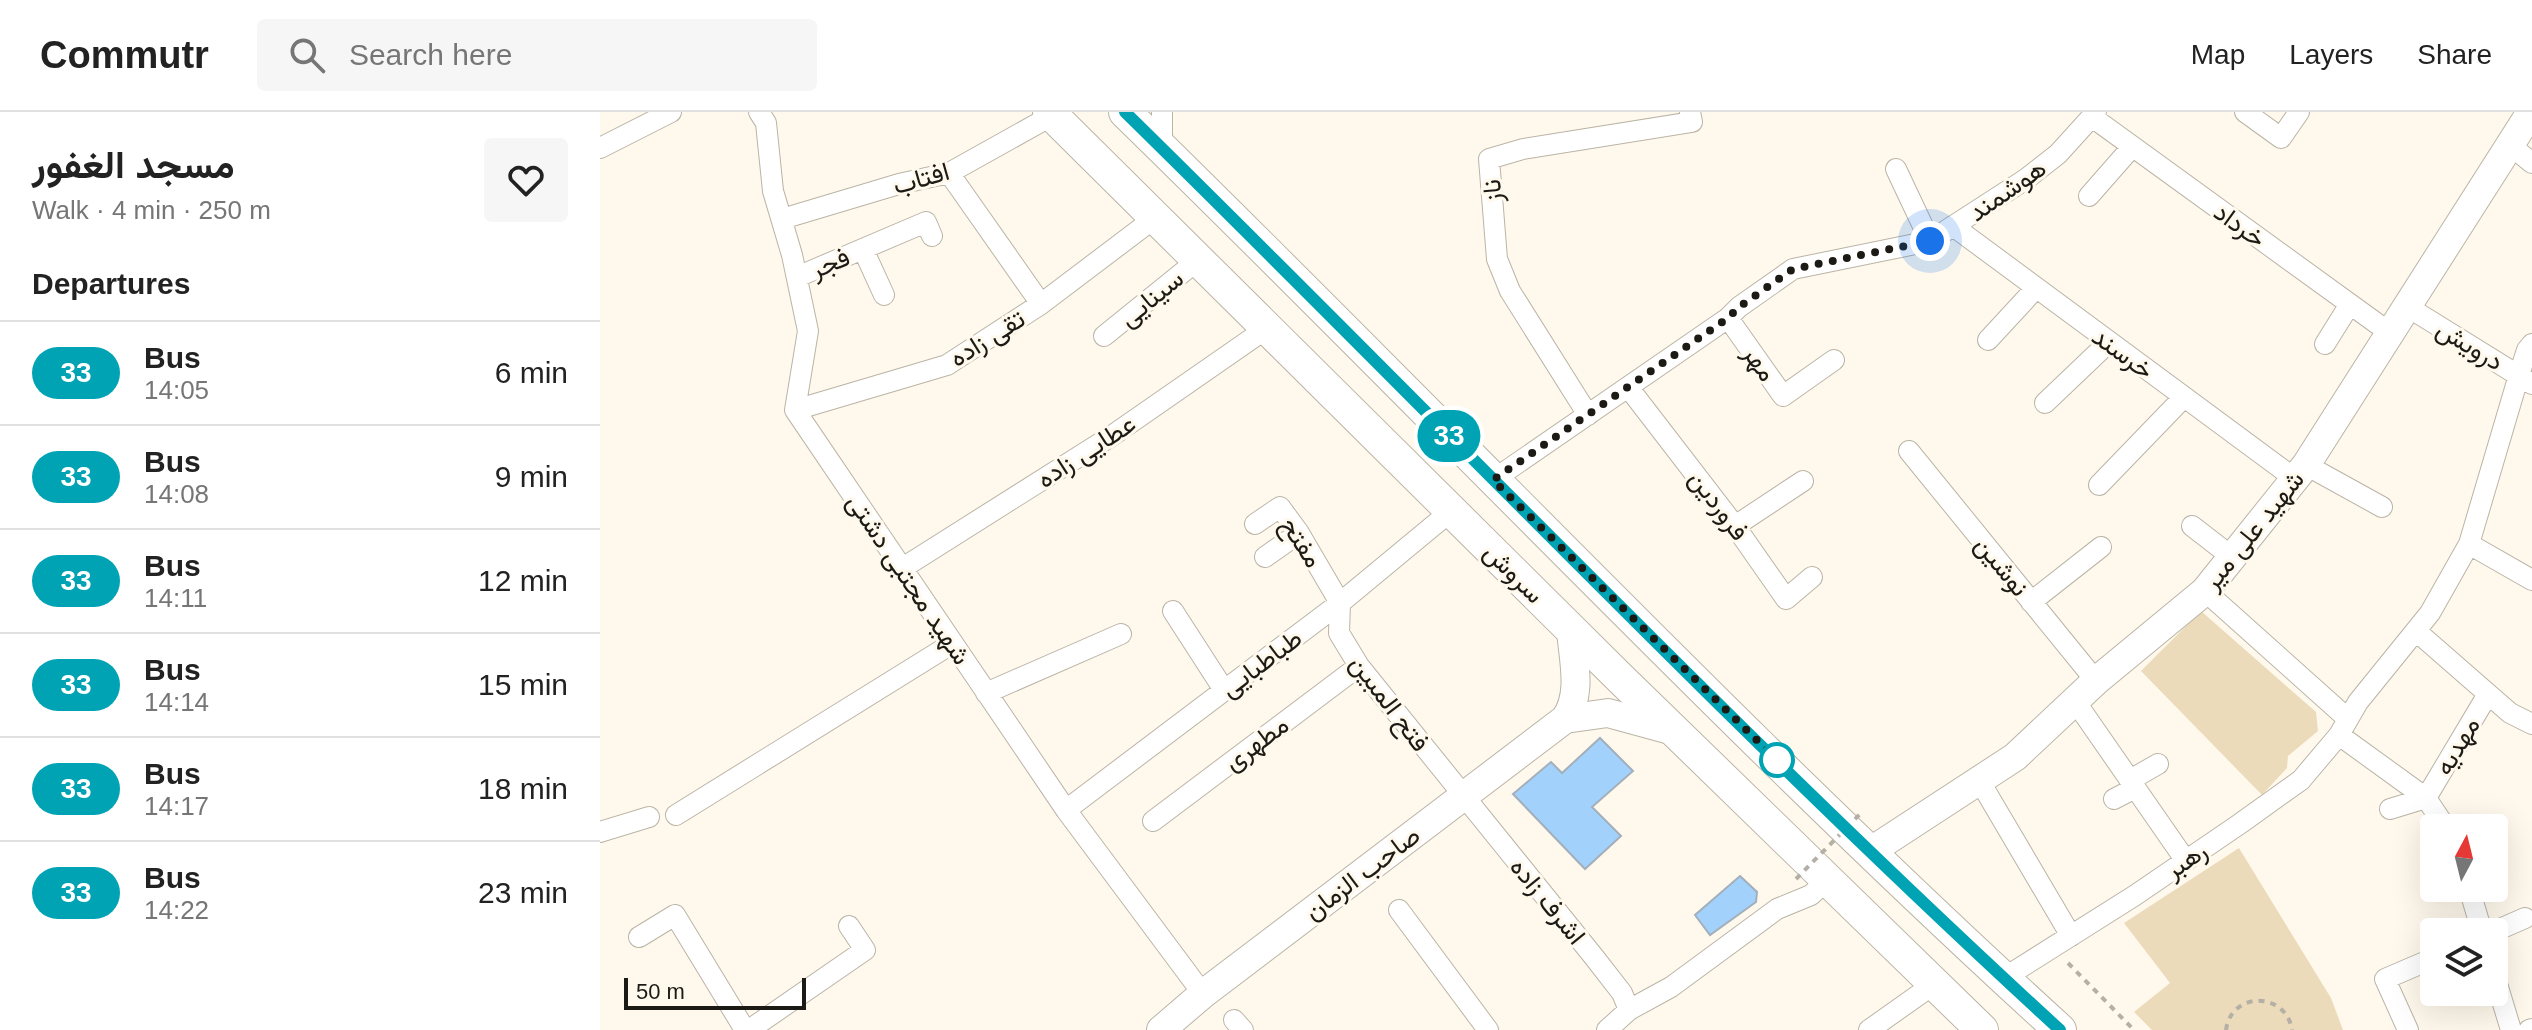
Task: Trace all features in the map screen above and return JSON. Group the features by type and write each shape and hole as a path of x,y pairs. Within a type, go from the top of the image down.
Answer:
{"main road":[{"name":"سروش","path":"1125,112 1661,648 2060,1030"},
{"name":"سروش","path":"1051,114 1674,731 1812,879 1934,984 1982,1030"}],"street":[{"path":"759,112 766,123 773,191 797,277 808,331 795,410"},
{"path":"1162,112 1162,148"},
{"name":"ناز","path":"1588,415 1510,291 1497,259 1489,159 1523,149 1692,122 1690,112"},
{"path":"2245,112 2281,138 2299,112"},
{"name":"شهید علی میر","path":"1871,851 2015,757 2096,681 2205,591 2300,472 2531,112"},
{"path":"600,148 665,113"},
{"name":"افتاب","path":"782,219 899,184 949,173 1051,114"},
{"name":"هوشمند","path":"1493,480 1728,318 1793,269 1930,241 2026,179 2058,154 2094,115"},
{"name":"خرداد","path":"2094,115 2132,147 2390,333"},
{"path":"2510,145 2532,163"},
{"path":"2089,196 2132,147"},
{"path":"1896,169 1930,241"},
{"path":"949,173 1041,304"},
{"name":"تقی زاده","path":"795,410 947,365 1041,304 1156,217"},
{"name":"فجر","path":"797,277 926,222 932,236"},
{"name":"خرسند","path":"1953,226 2184,397 2300,472 2382,507"},
{"name":"فجر","path":"863,249 884,295"},
{"name":"سینایی","path":"1104,336 1198,260"},
{"path":"1988,340 2036,288"},
{"path":"2325,344 2350,304"},
{"name":"درویش","path":"2408,307 2526,379"},
{"name":"مهر","path":"1728,318 1783,396 1834,360"},
{"name":"عطایی زاده","path":"901,569 1113,435 1267,328"},
{"path":"2045,403 2109,342"},
{"name":"رهبر","path":"2004,978 2186,861 2301,780 2344,727 2358,702 2430,613 2469,544 2526,379 2527,350 2532,344"},
{"name":"فروردین","path":"1628,387 1735,526 1786,599 1812,577"},
{"path":"2099,485 2184,397"},
{"name":"شهید مجتبی دشتی","path":"795,410 1066,810 1203,994"},
{"name":"نوشین","path":"1909,451 2096,681"},
{"path":"1735,526 1803,481"},
{"name":"مفتح","path":"1255,524 1280,507 1340,603"},
{"name":"طباطبایی","path":"1066,810 1340,603 1451,511"},
{"path":"2192,526 2232,557"},
{"path":"1265,557 1299,533"},
{"path":"2469,544 2532,580"},
{"path":"2031,602 2101,547"},
{"path":"2205,591 2344,727 2426,798 2437,814"},
{"name":"فتح المبین","path":"1340,603 1339,633 1359,666 1462,796"},
{"path":"1173,611 1224,690"},
{"path":"1565,719 1572,709 1575,695 1571,630"},
{"path":"2416,631 2510,713 2532,724"},
{"path":"986,693 1121,634"},
{"path":"676,815 953,643"},
{"name":"مطهری","path":"1153,821 1359,666"},
{"name":"مهدیه","path":"2426,798 2488,694"},
{"path":"2075,701 2186,861"},
{"name":"صاحب الزمان","path":"1161,1030 1203,994 1565,719 1608,713 1674,731"},
{"path":"2114,799 2158,764"},
{"path":"1979,780 2071,936"},
{"name":"اشرف زاده","path":"1462,796 1594,957 1622,993 1629,1010"},
{"path":"2390,809 2426,798"},
{"path":"600,832 649,817"},
{"path":"1607,1030 1629,1010 1671,987 1777,909 1811,895 1812,879"},
{"path":"1399,910 1488,1030"},
{"path":"639,937 675,915 758,1027 865,950 849,926"},
{"path":"2508,925 2525,918"},
{"path":"2408,1030 2385,979 2420,964"},
{"path":"1869,1030 1934,984"},
{"path":"2504,1006 2511,1030"}],"path":[{"path":"1812,879 1863,811"},
{"path":"2053,947 2134,1030"},
{"path":"2226,1030 2231,1013 2239,1005 2260,999 2280,1007 2287,1014 2292,1030"}],"shaded area":[{"path":"2201,611 2316,712 2318,731 2288,756 2287,768 2262,795 2141,671"},
{"path":"2239,848 2331,998 2343,1030 2152,1030 2134,1012 2170,983 2124,923"}],"building":[{"path":"1600,738 1633,771 1592,807 1621,836 1585,869 1513,794 1551,762 1562,773"},
{"path":"1740,876 1757,892 1756,902 1710,935 1695,915"}],"bus line":[{"name":"33","path":"1125,112 1661,648 2060,1030"}],"route":[{"path":"1777,760 1493,480 1728,318 1793,269 1930,241"}]}
